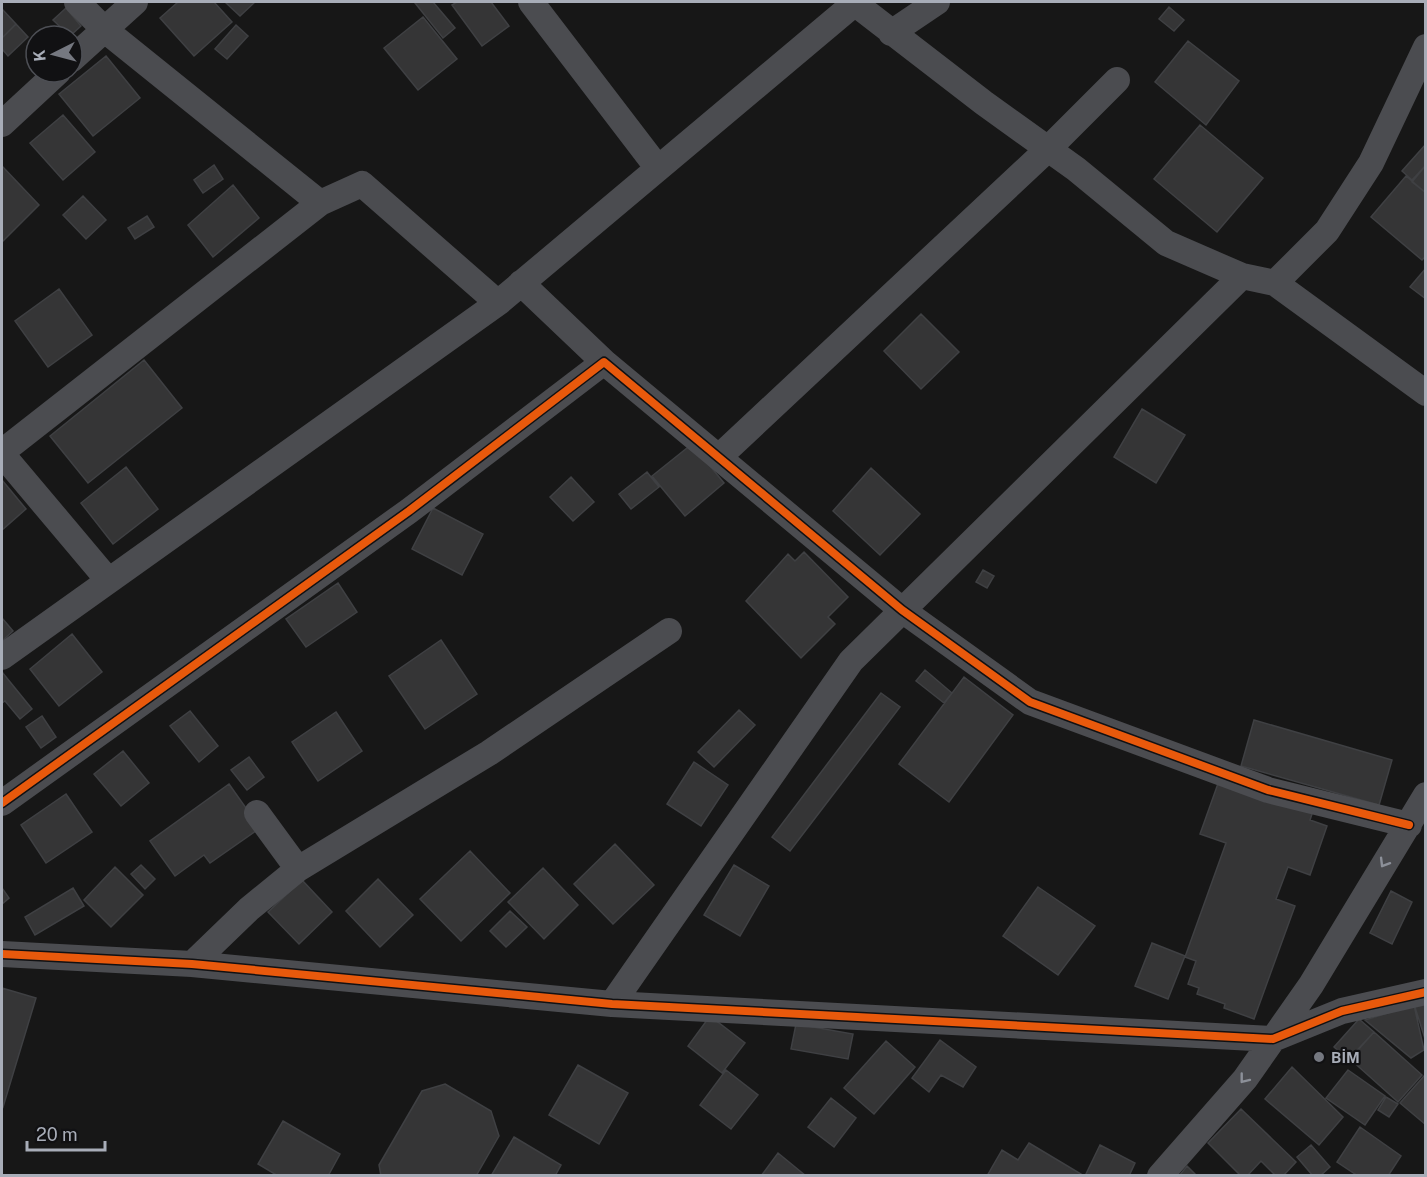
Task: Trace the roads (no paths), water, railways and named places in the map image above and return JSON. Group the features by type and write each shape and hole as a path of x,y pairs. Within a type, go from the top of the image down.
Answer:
{"street":[{"path":"77,2 105,30 320,202"},
{"path":"84,48 135,2"},
{"path":"531,2 657,167"},
{"path":"2,657 498,303 854,2 891,33 1076,169 1166,243 1242,276 1275,283 1425,393"},
{"path":"891,33 937,2"},
{"path":"1275,283 1328,231 1371,163 1419,73 1425,47"},
{"path":"719,457 1048,149 1117,80"},
{"path":"2,123 45,84"},
{"path":"108,580 2,453 320,202 362,184 498,303"},
{"path":"612,1004 851,661 1242,276"},
{"path":"521,283 604,362 902,610 1030,702 1268,790 1409,825"},
{"path":"2,803 409,511 604,362"},
{"path":"192,964 249,909 298,869 489,753 669,631"},
{"path":"1160,1176 1245,1079 1311,985 1425,795"},
{"path":"257,813 298,869"},
{"path":"2,954 192,964 612,1004 1273,1039 1342,1011 1425,992"},
{"path":"1311,985 1320,1020"}],"place":[{"name":"BİM","path":"1319,1057"}]}
